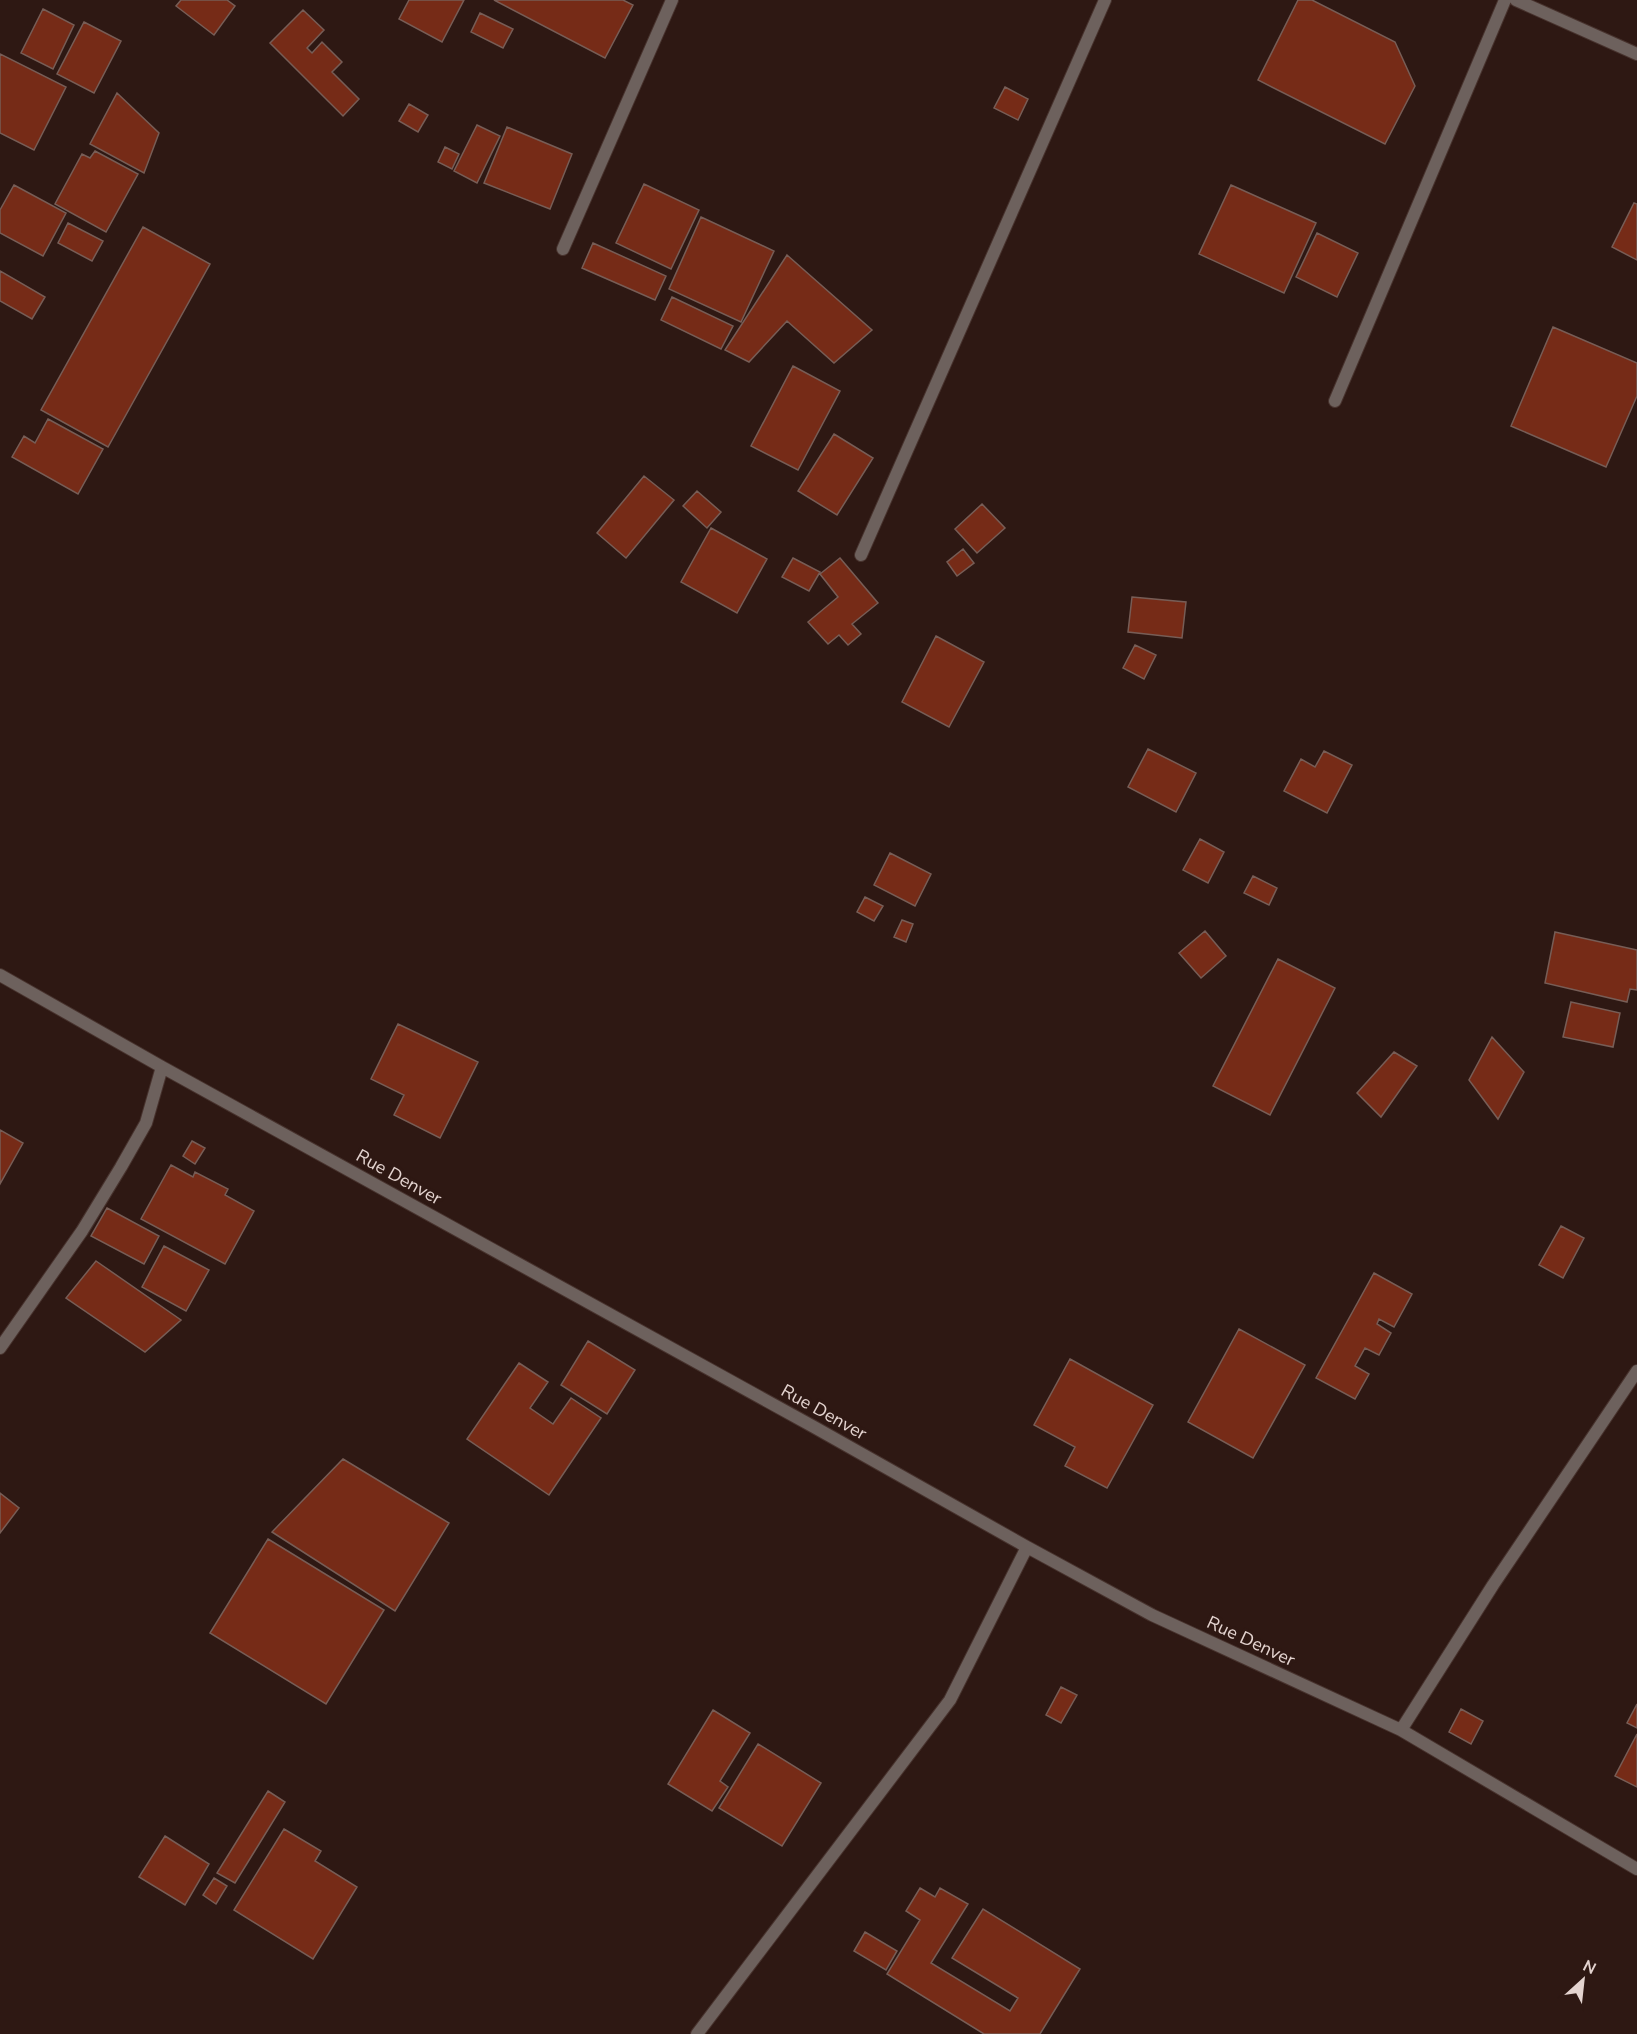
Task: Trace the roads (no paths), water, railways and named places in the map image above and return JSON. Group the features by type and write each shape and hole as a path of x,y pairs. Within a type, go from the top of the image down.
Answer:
{"street":[{"path":"563,249 672,0"},
{"path":"861,555 1105,0"},
{"path":"1335,401 1505,0"},
{"path":"1516,0 1637,54"},
{"name":"Rue Denver","path":"0,975 1027,1547 1152,1615 1401,1730 1637,1869"},
{"path":"0,1348 82,1231 122,1167 146,1123 162,1067"},
{"path":"1401,1730 1493,1585 1637,1371"},
{"path":"697,2034 950,1700 1027,1547"}]}
